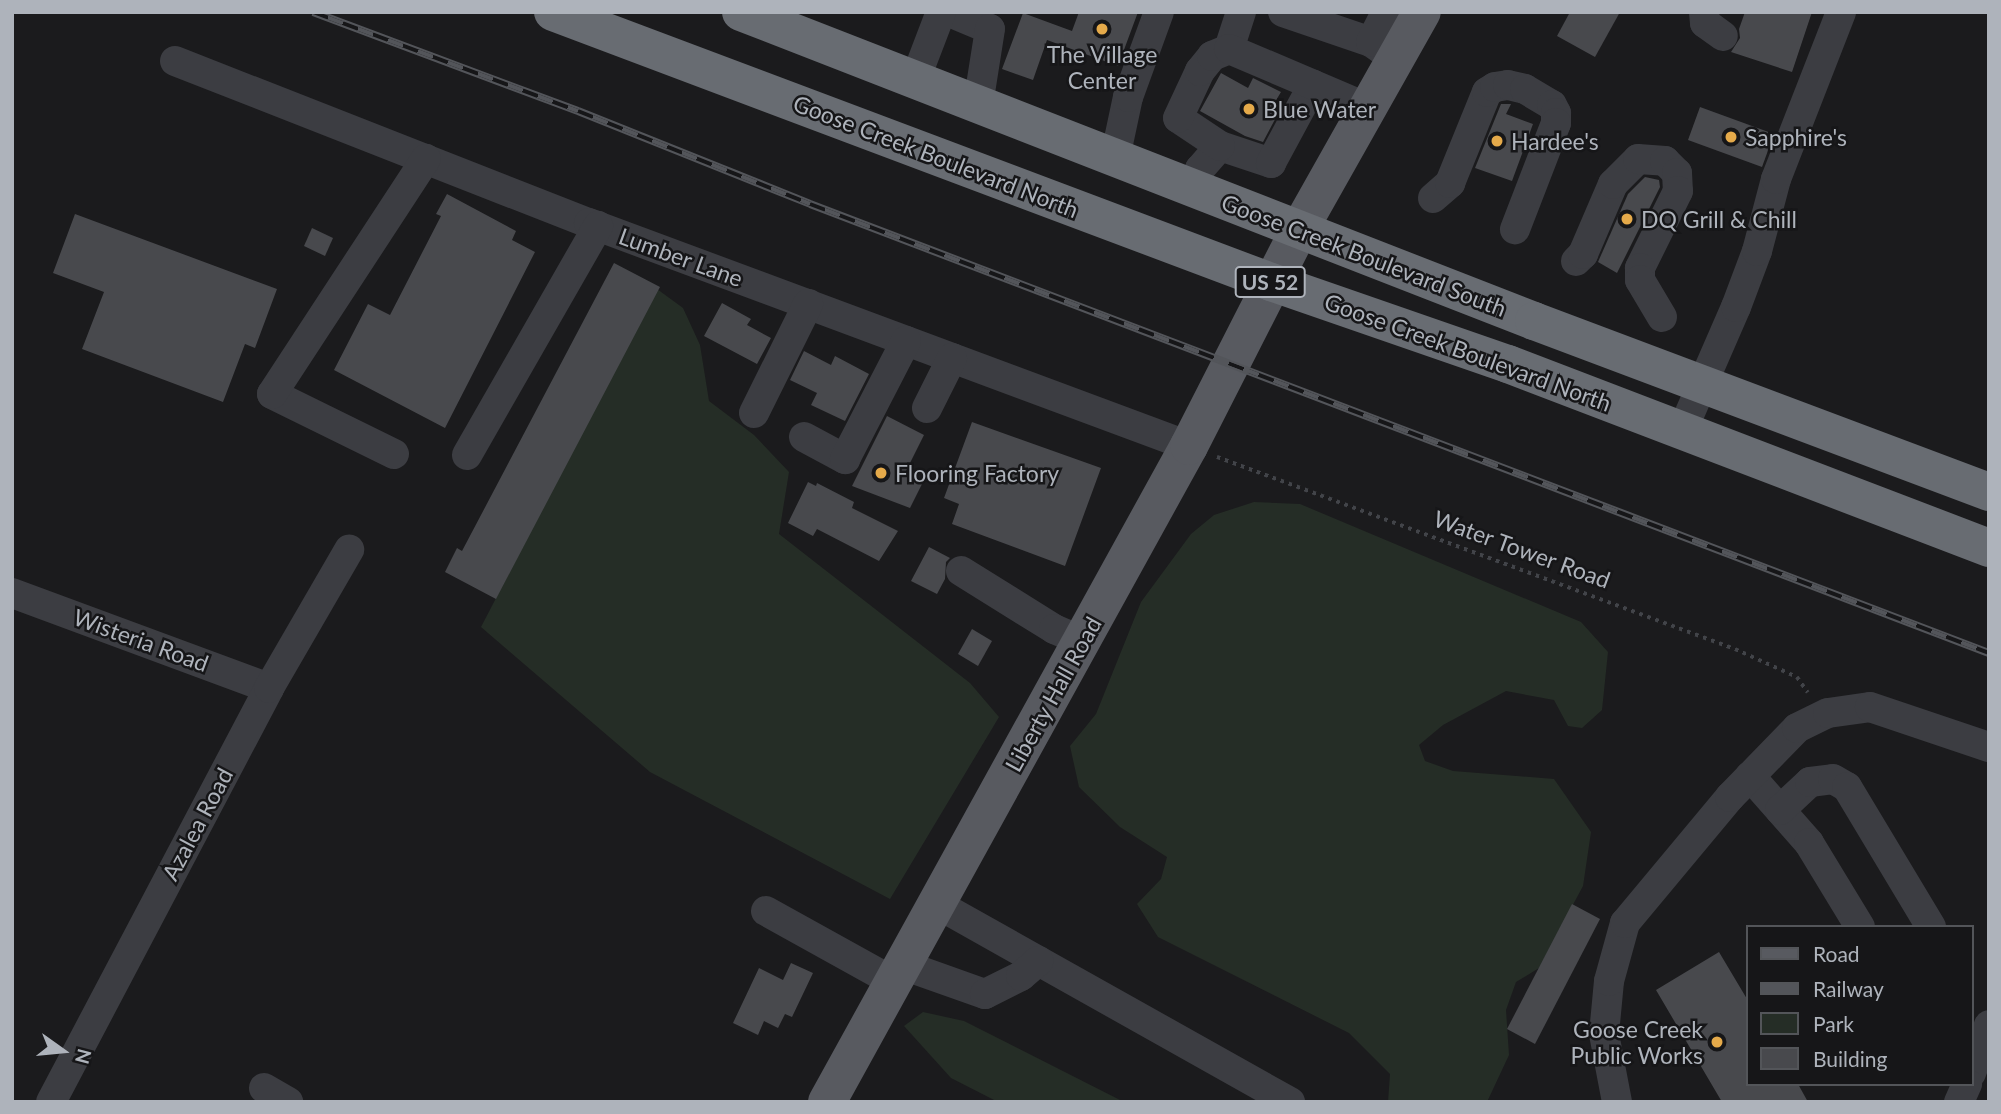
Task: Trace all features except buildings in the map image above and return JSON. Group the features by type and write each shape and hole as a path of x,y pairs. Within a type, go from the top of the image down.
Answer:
{"highway":[{"name":"Goose Creek Boulevard North","path":"553,12 597,19 1271,282 1508,364 1989,548"},
{"name":"Goose Creek Boulevard South","path":"741,12 1192,188 1989,492"}],"main road":[{"name":"Liberty Hall Road","path":"827,1102 1189,446 1299,229 1368,108 1383,51 1422,12"}],"street":[{"path":"915,80 941,12"},
{"path":"949,12 990,29 978,104"},
{"path":"1115,158 1128,97 1159,12"},
{"path":"1228,49 1241,12"},
{"path":"1283,12 1383,51 1386,12"},
{"path":"1704,12 1705,23 1723,36"},
{"path":"1682,431 1757,251 1776,178 1842,12"},
{"path":"1313,85 1271,163 1220,146 1178,118 1200,71 1212,56 1228,49 1368,108"},
{"name":"Lumber Lane","path":"175,61 598,226 860,324 901,351 952,358 1189,446"},
{"path":"1433,198 1450,183 1487,92 1508,85 1525,89 1552,105 1556,123 1515,229"},
{"path":"1192,188 1200,169 1220,146"},
{"path":"394,454 272,394 426,159"},
{"path":"1576,261 1583,254 1613,184 1638,159 1665,161 1677,173 1678,191 1640,268 1640,280 1662,317"},
{"path":"467,455 598,226"},
{"path":"754,413 808,304"},
{"path":"804,437 845,459 901,351"},
{"path":"927,408 952,358"},
{"name":"Azalea Road","path":"51,1102 269,688 349,550"},
{"path":"961,571 1054,629 1082,641"},
{"name":"Wisteria Road","path":"12,593 269,688"},
{"path":"1617,1102 1604,1034 1609,981 1625,923 1751,776 1797,728 1821,715 1870,707 1989,747"},
{"path":"1751,776 1810,843 1859,925"},
{"path":"1780,810 1810,782 1833,779 1847,787 1930,925"},
{"path":"937,904 1290,1102"},
{"path":"766,911 898,973 985,995 1021,976 1038,961"},
{"path":"1973,1068 1989,1025"},
{"path":"1959,1102 1966,1086"}],"path":[{"name":"Water Tower Road","path":"1189,446 1735,649 1797,677 1821,715"}],"green space":[{"path":"657,289 683,308 700,345 709,401 754,435 789,472 779,534 970,683 999,717 890,899 650,772 481,627"},
{"path":"1254,502 1300,504 1581,622 1608,652 1602,710 1582,728 1568,726 1554,700 1506,691 1443,725 1419,745 1425,761 1453,771 1554,779 1591,832 1583,886 1539,968 1516,982 1506,1010 1509,1055 1487,1102 1388,1102 1390,1074 1349,1033 1158,937 1137,904 1161,879 1167,857 1120,827 1079,787 1070,746 1096,714 1141,602 1191,534 1214,515"},
{"path":"923,1012 964,1021 1124,1102 998,1102 951,1078 904,1026"}],"railway":[{"path":"313,12 578,111 810,204 1989,653"}],"place":[{"name":"The Village Center","path":"1102,29"},
{"name":"Blue Water","path":"1249,109"},
{"name":"Sapphire's","path":"1731,137"},
{"name":"Hardee's","path":"1497,141"},
{"name":"DQ Grill & Chill","path":"1627,219"},
{"name":"Flooring Factory","path":"881,473"},
{"name":"Goose Creek Public Works","path":"1717,1042"}]}
